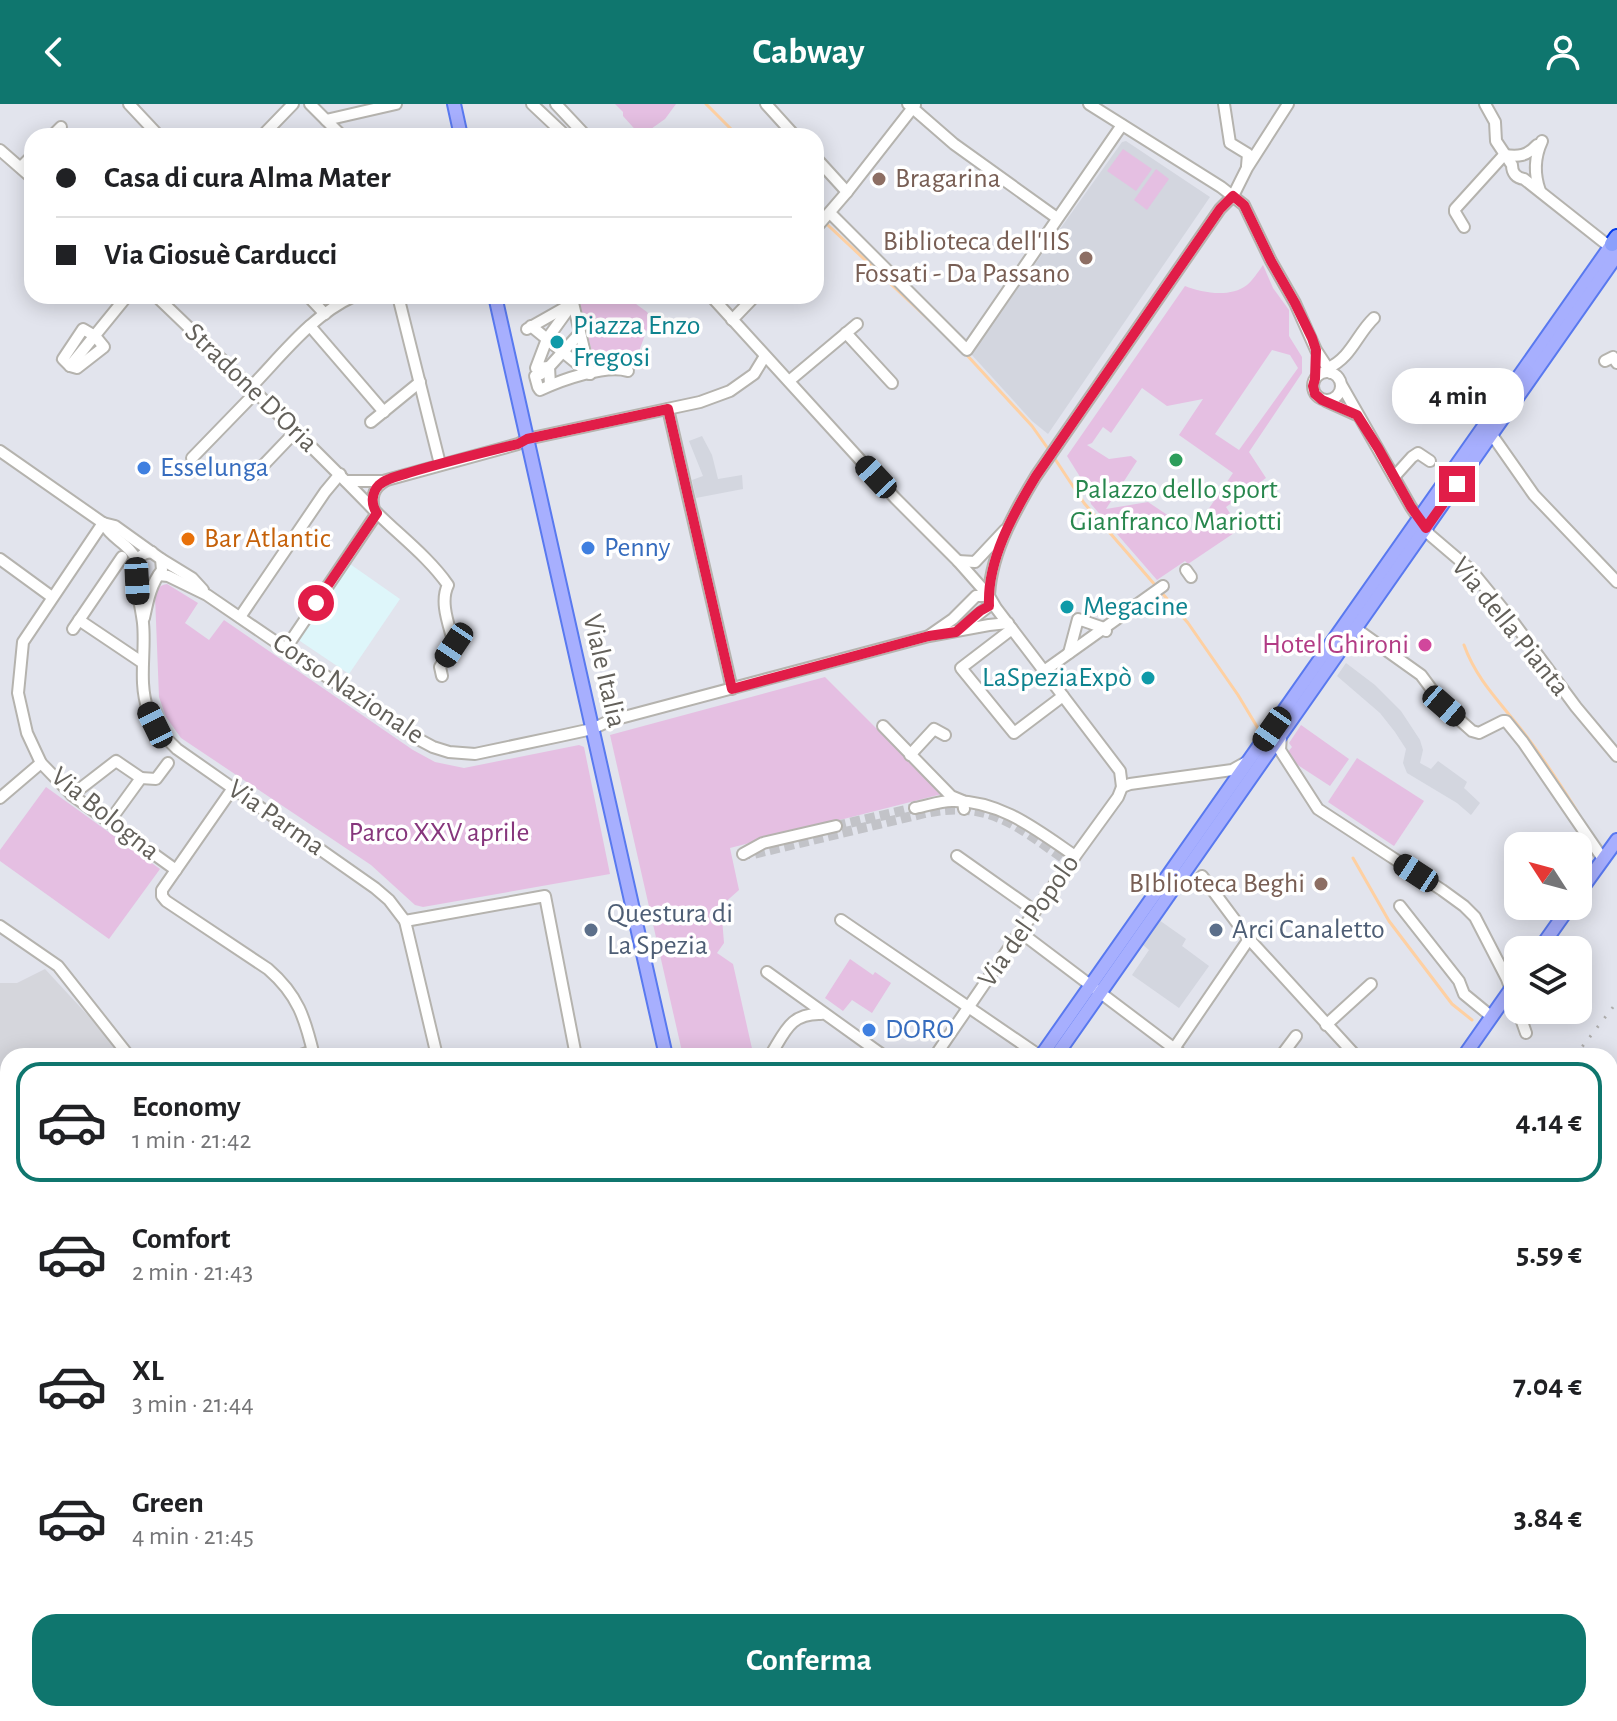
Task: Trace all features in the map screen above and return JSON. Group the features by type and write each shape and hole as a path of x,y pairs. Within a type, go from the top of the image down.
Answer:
{"main road":[{"path":"454,104 459,128"},
{"path":"1047,1048 1183,876 1355,628 1422,524 1492,435 1614,246"},
{"path":"1061,1048 1095,990 1251,759 1422,524 1614,246"},
{"name":"Viale Italia","path":"497,304 664,1048"},
{"path":"1592,874 1617,840"},
{"path":"1470,1048 1504,1000"}],"street":[{"path":"129,104 152,128"},
{"path":"270,128 293,104"},
{"path":"310,104 334,128"},
{"path":"326,120 396,104"},
{"path":"556,104 578,128"},
{"path":"766,104 788,128"},
{"path":"1089,104 1244,205 1316,350 1342,386 1336,398 1326,401"},
{"path":"1224,104 1230,143 1248,154 1247,168"},
{"path":"956,632 989,606 992,574 1011,522 1042,467 1220,209 1233,196 1288,104"},
{"path":"1485,104 1495,122 1496,141 1504,155 1525,166 1540,193 1614,246"},
{"path":"537,105 559,128"},
{"path":"824,220 912,105 954,144 1057,218"},
{"path":"830,213 967,350 1122,125"},
{"path":"0,150 24,170"},
{"path":"1464,227 1455,209 1504,155"},
{"path":"21,167 24,164"},
{"path":"824,167 847,192"},
{"path":"70,366 121,304"},
{"name":"Stradone D'Oria","path":"164,304 423,555 448,585 445,608 454,645 440,667 442,676"},
{"path":"316,304 325,314"},
{"path":"192,458 310,326 339,304"},
{"path":"400,304 440,464"},
{"path":"571,304 529,328 590,374"},
{"path":"572,304 547,339 540,371 540,390 605,370 628,371"},
{"path":"573,304 590,374"},
{"path":"718,304 989,596 1120,771 1122,787 1232,770 1251,759"},
{"path":"732,320 747,304"},
{"path":"1315,379 1347,355 1365,326 1374,318"},
{"path":"789,381 857,324"},
{"path":"310,326 384,412"},
{"path":"540,371 580,333"},
{"path":"846,333 892,383"},
{"path":"1316,350 1315,394 1357,415"},
{"path":"240,617 325,492 343,477 385,480 527,439 700,402 730,391 754,374 765,356"},
{"path":"540,371 550,385"},
{"path":"371,422 420,382"},
{"name":"Via della Pianta","path":"1342,386 1422,524 1435,541 1471,570 1617,756"},
{"path":"668,409 732,689"},
{"path":"254,475 296,431"},
{"path":"1492,435 1534,495 1617,582"},
{"name":"Corso Nazionale","path":"0,451 103,523 115,526 192,578 207,595"},
{"path":"1394,477 1418,453 1430,461"},
{"path":"286,648 376,512 373,494 385,480"},
{"path":"958,561 975,562 982,557 1011,522"},
{"name":"Corso Nazionale","path":"103,523 104,528 129,548 143,576 168,576 207,595 418,739 433,747 463,754 486,752 592,729 609,721 929,636 989,625 1010,626"},
{"name":"Via Bologna","path":"103,523 23,642 18,693 27,733 41,763 72,795 176,870 162,890 166,901 281,980 298,1004 312,1048"},
{"path":"138,564 143,554 157,555 163,565 158,576"},
{"path":"122,557 76,624 143,663"},
{"path":"0,559 52,597"},
{"name":"Via Parma","path":"138,564 144,694 148,710 172,756 233,788 389,900 405,921 435,1048"},
{"name":"Via Parma","path":"143,625 150,590 158,576"},
{"path":"1044,671 1105,631 1159,589"},
{"path":"929,636 953,619 976,596 989,596"},
{"path":"1069,653 1078,619 1105,631"},
{"path":"1010,626 961,668 1014,733 1063,696"},
{"path":"1355,628 1421,675 1444,706 1472,731 1479,733 1506,721 1603,859"},
{"path":"883,726 951,796 964,805"},
{"path":"910,755 934,729 945,735"},
{"path":"1282,732 1280,750 1318,809 1469,910 1504,973"},
{"path":"72,795 116,761 141,778 156,779 172,756"},
{"path":"0,798 41,763"},
{"path":"109,822 141,778"},
{"name":"Via del Popolo","path":"940,1048 1118,797 1122,787"},
{"path":"176,870 233,788"},
{"path":"915,808 942,802 991,806 1021,820 1075,856"},
{"path":"743,854 763,843 836,826"},
{"path":"957,856 1035,911"},
{"path":"1202,876 1249,939 1348,1048"},
{"path":"405,921 545,896 574,1048"},
{"path":"1400,906 1459,981 1464,994 1492,1017"},
{"path":"841,920 1029,1048"},
{"path":"0,926 58,966 123,1048"},
{"path":"1020,932 1166,1048"},
{"path":"1174,1048 1249,939"},
{"path":"767,972 872,1048"},
{"path":"1326,1025 1371,984"},
{"path":"775,1048 795,1019 806,1013 823,1014"},
{"path":"1524,1024 1526,1033"},
{"path":"1287,1048 1296,1036"}],"shaded area":[{"path":"1126,141 1210,197 1048,434 1032,421 971,354 1122,142"},
{"path":"702,436 712,455 718,479 742,475 743,489 696,498 692,480 703,476 689,441"},
{"path":"350,564 400,599 349,674 297,639"},
{"path":"1346,663 1375,685 1401,711 1420,740 1423,750 1420,763 1431,769 1438,761 1467,782 1464,788 1480,803 1471,815 1407,773 1403,763 1406,749 1395,732 1380,713 1337,676"},
{"path":"1159,920 1186,939 1182,946 1209,966 1179,1008 1132,975 1149,950 1142,944"},
{"path":"45,969 117,1047 0,1048 0,983 17,983"}],"green space":[{"path":"615,104 676,104 665,119 652,128 634,128"},
{"path":"1123,149 1152,169 1136,191 1107,171"},
{"path":"1156,169 1169,179 1147,210 1134,200"},
{"path":"1263,265 1273,288 1289,310 1289,336 1302,357 1302,373 1249,452 1266,478 1226,507 1240,529 1188,564 1185,561 1157,580 1091,504 1087,488 1067,456 1185,286 1208,292 1233,292 1247,285","holes":["1272,350 1290,355 1298,368 1239,450 1215,434","1142,388 1167,406 1203,399 1179,435 1233,473 1193,532 1148,502 1106,509 1137,461 1131,456 1109,459 1087,445 1092,443 1103,427 1111,433"]},
{"path":"580,304 636,304 647,312 651,318 637,357 620,354 593,356"},
{"name":"Parco XXV aprile","path":"167,584 198,603 185,623 209,640 224,620 435,762 464,768 579,745 584,747 610,874 423,907 415,905 371,865 181,738 166,717 159,697 155,596 159,587"},
{"path":"825,677 942,794 730,848 739,890 721,906 724,943 717,953 733,964 752,1048 681,1048 610,735"},
{"path":"1301,725 1349,759 1330,786 1290,760 1292,756 1287,753 1292,747 1289,743"},
{"path":"1357,758 1424,801 1394,846 1328,802"},
{"path":"46,787 160,869 109,939 0,861 0,850"},
{"path":"850,959 891,983 872,1013 852,1000 843,1011 825,998"}],"waterway":[{"path":"706,104 730,128"},
{"path":"824,221 939,329"},
{"path":"965,353 1032,426 1049,450"},
{"path":"1053,456 1084,503 1188,623 1259,730"},
{"path":"1464,645 1483,681 1531,742 1577,811"},
{"path":"1353,858 1389,921 1452,1004 1472,1020"}],"tunnel":[{"path":"836,826 915,808"},
{"path":"743,857 743,854 925,813 968,810 986,813 1019,828 1070,863"}],"railway":[{"path":"1581,1048 1617,1002"}],"place":[{"name":"Bragarina","path":"879,179"},
{"name":"Biblioteca dell'IIS Fossati - Da Passano","path":"1086,258"},
{"name":"Piazza Enzo Fregosi","path":"557,342"},
{"name":"Palazzo dello sport Gianfranco Mariotti","path":"1176,460"},
{"name":"Esselunga","path":"144,468"},
{"name":"Bar Atlantic","path":"188,539"},
{"name":"Penny","path":"588,548"},
{"name":"Megacine","path":"1067,607"},
{"name":"Hotel Ghironi","path":"1425,645"},
{"name":"LaSpeziaExpò","path":"1148,678"},
{"name":"BIblioteca Beghi","path":"1321,884"},
{"name":"Questura di La Spezia","path":"591,930"},
{"name":"Arci Canaletto","path":"1216,930"},
{"name":"DORO","path":"869,1030"}],"route":[{"path":"316,603 377,513 373,506 373,494 385,480 527,439 668,409 732,689 929,636 956,632 989,606 997,556 1019,505 1036,476 1220,209 1233,196 1244,205 1312,338 1316,350 1313,386 1318,398 1357,415 1426,528 1457,484"}]}
